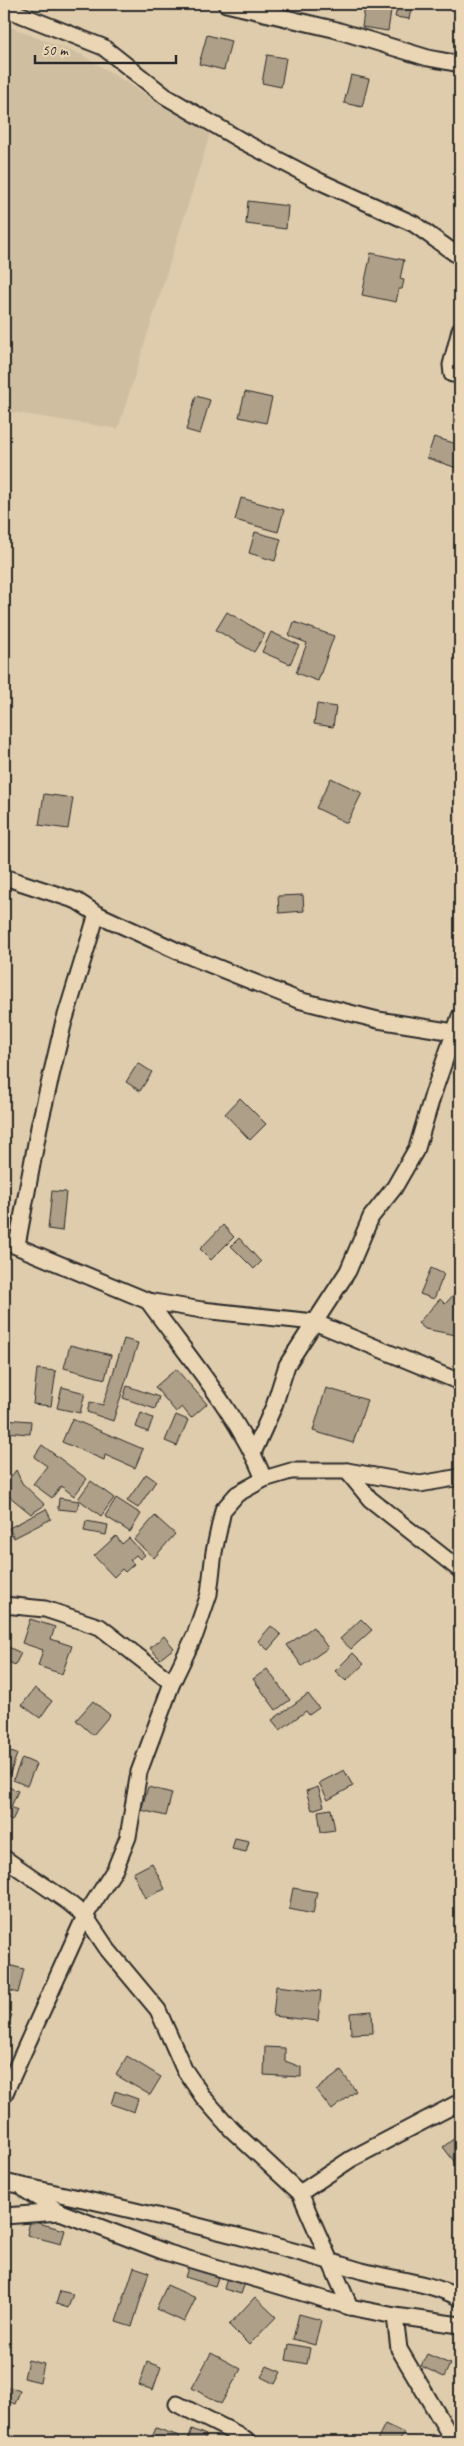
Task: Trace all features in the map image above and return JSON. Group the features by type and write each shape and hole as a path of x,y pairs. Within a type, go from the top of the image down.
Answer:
{"street":[{"path":"226,4 333,29 428,58 460,64"},
{"path":"4,8 103,47 174,101 319,181 414,224 460,257"},
{"path":"452,374 451,365 460,330"},
{"path":"4,877 77,901 97,914 184,954 298,1000 378,1020 454,1032"},
{"path":"97,914 63,1026 10,1243 148,1301 202,1310 314,1322 460,1382"},
{"path":"253,1453 274,1406 287,1365 348,1271 371,1217 394,1188 417,1148 460,1016"},
{"path":"148,1301 232,1418 253,1453 264,1480"},
{"path":"4,2095 85,1916 116,1869 128,1837 139,1772 172,1683 195,1634 209,1594 214,1552 223,1510 238,1494 264,1480 291,1471 347,1471 420,1484 460,1477"},
{"path":"347,1471 370,1499 460,1570"},
{"path":"4,1606 46,1609 100,1627 172,1683"},
{"path":"4,1858 85,1916 108,1950 158,2010 184,2070 203,2097 232,2130 300,2193 313,2217 329,2261 350,2306"},
{"path":"300,2193 351,2160 460,2102"},
{"path":"10,2184 60,2212 165,2252 350,2306 395,2316 460,2325"},
{"path":"10,2184 97,2201 374,2274 431,2286 460,2298"},
{"path":"4,2216 60,2212"},
{"path":"395,2316 397,2337 402,2355 454,2442"},
{"path":"177,2404 237,2434 248,2442"}],"shaded area":[{"path":"4,25 82,55 210,134 118,429 4,411"}],"building":[{"path":"288,4 304,4 303,9 288,6"},
{"path":"365,4 392,4 388,31 362,27"},
{"path":"398,4 412,5 409,19 395,17"},
{"path":"207,35 231,41 224,70 199,64"},
{"path":"267,55 286,58 281,87 262,83"},
{"path":"351,75 369,79 362,107 344,103"},
{"path":"248,201 288,206 286,229 246,224"},
{"path":"371,253 404,260 400,279 404,280 402,289 399,289 396,302 362,295"},
{"path":"245,392 272,398 266,423 239,417"},
{"path":"196,396 210,400 200,434 186,430"},
{"path":"434,437 460,445 460,469 427,458"},
{"path":"241,498 284,510 278,532 235,520"},
{"path":"255,532 281,539 275,561 249,553"},
{"path":"227,612 265,634 254,652 216,630"},
{"path":"294,622 334,636 318,681 296,673 307,643 289,636"},
{"path":"271,632 299,645 290,664 262,652"},
{"path":"317,704 336,707 333,727 314,724"},
{"path":"331,778 362,793 347,823 316,808"},
{"path":"44,794 73,798 68,829 39,825"},
{"path":"303,895 304,911 279,913 278,896"},
{"path":"138,1063 152,1072 140,1091 126,1082"},
{"path":"240,1098 266,1124 250,1140 225,1114"},
{"path":"52,1191 66,1192 62,1231 48,1229"},
{"path":"223,1225 234,1237 211,1260 200,1249"},
{"path":"239,1238 261,1262 254,1269 231,1246"},
{"path":"431,1268 444,1274 434,1299 420,1294"},
{"path":"460,1288 460,1331 456,1335 425,1329 418,1323 440,1299 445,1304"},
{"path":"124,1339 138,1343 113,1421 87,1412 90,1402 103,1405"},
{"path":"70,1345 111,1355 105,1379 64,1368"},
{"path":"37,1369 56,1371 51,1406 33,1404"},
{"path":"176,1369 207,1404 191,1418 182,1407 176,1412 155,1387"},
{"path":"127,1386 159,1397 155,1409 123,1398"},
{"path":"62,1387 85,1393 80,1413 57,1408"},
{"path":"326,1388 367,1400 353,1443 313,1431"},
{"path":"141,1413 153,1418 148,1432 136,1427"},
{"path":"176,1415 188,1420 177,1446 165,1441"},
{"path":"4,1419 31,1421 30,1434 4,1432"},
{"path":"72,1419 143,1449 135,1468 105,1455 104,1460 62,1442"},
{"path":"42,1445 87,1479 74,1496 61,1486 52,1498 33,1484 47,1466 34,1457"},
{"path":"16,1470 22,1483 45,1505 31,1514 4,1492 4,1486"},
{"path":"146,1474 156,1481 138,1508 127,1501"},
{"path":"91,1481 114,1498 101,1516 78,1499"},
{"path":"59,1498 79,1501 77,1511 58,1509"},
{"path":"116,1498 141,1514 130,1532 105,1516"},
{"path":"46,1509 51,1519 14,1538 9,1528"},
{"path":"155,1516 175,1534 154,1558 134,1540"},
{"path":"86,1521 108,1525 106,1535 84,1531"},
{"path":"4,1530 9,1541 4,1543"},
{"path":"116,1536 122,1544 129,1538 145,1555 140,1559 136,1555 130,1560 134,1564 125,1572 122,1569 114,1577 94,1556"},
{"path":"30,1619 55,1627 51,1639 72,1646 62,1674 38,1666 43,1650 22,1643"},
{"path":"361,1619 372,1630 351,1649 340,1639"},
{"path":"271,1626 281,1635 268,1650 258,1641"},
{"path":"313,1627 328,1648 302,1666 287,1645"},
{"path":"164,1636 174,1648 160,1659 150,1648"},
{"path":"4,1645 21,1653 15,1665 4,1660"},
{"path":"353,1653 364,1664 346,1681 335,1671"},
{"path":"267,1669 290,1700 276,1710 253,1679"},
{"path":"35,1688 52,1701 40,1718 22,1705"},
{"path":"308,1694 319,1708 309,1715 306,1711 280,1730 272,1720"},
{"path":"93,1701 110,1715 93,1735 76,1720"},
{"path":"4,1750 17,1754 10,1774 4,1772"},
{"path":"22,1758 36,1764 27,1786 13,1780"},
{"path":"344,1770 353,1786 328,1800 319,1783"},
{"path":"4,1785 18,1791 11,1807 17,1810 12,1821 4,1817"},
{"path":"148,1787 172,1793 166,1816 141,1810"},
{"path":"318,1787 324,1806 312,1810 306,1791"},
{"path":"331,1809 335,1830 321,1832 318,1811"},
{"path":"235,1838 249,1841 246,1852 232,1849"},
{"path":"152,1863 165,1889 145,1898 133,1873"},
{"path":"293,1888 317,1892 313,1914 289,1909"},
{"path":"4,1964 24,1969 18,1993 4,1989"},
{"path":"276,1986 321,1991 318,2021 273,2016"},
{"path":"372,2011 373,2033 351,2034 350,2013"},
{"path":"4,2012 12,2015 4,2034"},
{"path":"265,2047 285,2048 285,2061 301,2067 301,2077 264,2075"},
{"path":"127,2056 161,2077 150,2095 116,2075"},
{"path":"341,2071 356,2091 332,2110 316,2090"},
{"path":"115,2091 138,2099 134,2112 111,2104"},
{"path":"460,2134 460,2169 443,2147"},
{"path":"30,2221 65,2230 61,2244 27,2235"},
{"path":"189,2265 219,2275 215,2286 185,2277"},
{"path":"134,2267 149,2272 132,2327 116,2322"},
{"path":"227,2277 245,2283 241,2294 224,2289"},
{"path":"167,2285 196,2298 184,2322 156,2309"},
{"path":"60,2291 73,2294 68,2308 56,2304"},
{"path":"255,2297 276,2317 249,2345 229,2325"},
{"path":"299,2314 321,2320 315,2345 293,2339"},
{"path":"289,2344 310,2348 307,2364 286,2360"},
{"path":"211,2353 241,2369 221,2404 192,2388"},
{"path":"427,2354 450,2364 444,2377 421,2366"},
{"path":"28,2360 44,2364 40,2382 24,2378"},
{"path":"147,2362 161,2367 153,2390 139,2385"},
{"path":"267,2366 281,2372 275,2384 261,2377"},
{"path":"4,2385 20,2391 15,2404 4,2400"},
{"path":"385,2424 404,2433 399,2442 376,2442"},
{"path":"156,2428 179,2436 177,2442 150,2442"},
{"path":"192,2429 206,2435 203,2442 187,2442"},
{"path":"431,2434 450,2442 427,2442"}]}
